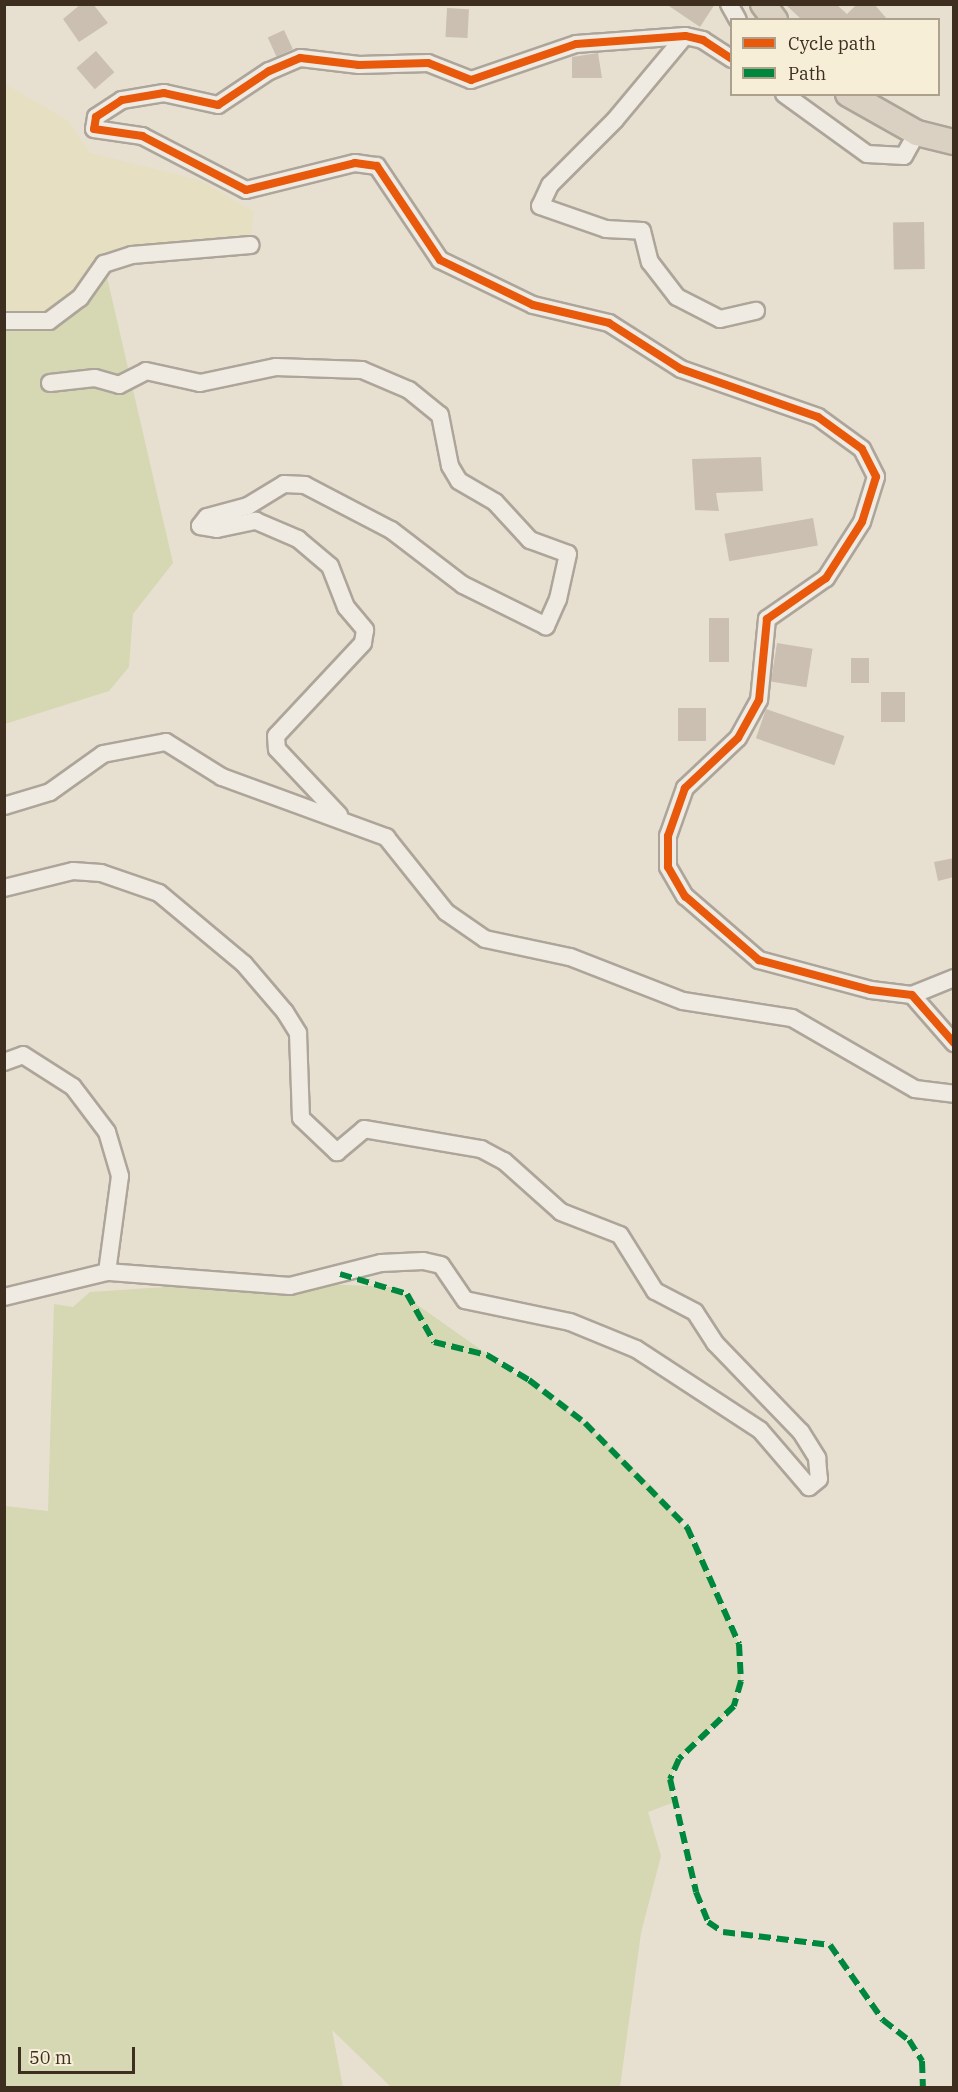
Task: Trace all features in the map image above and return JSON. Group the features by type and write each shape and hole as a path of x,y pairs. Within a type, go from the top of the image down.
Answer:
{"highway":[{"path":"763,4 774,18"},
{"path":"852,96 917,133 954,142"}],"street":[{"path":"729,4 737,18"},
{"path":"730,58 703,40 685,36 576,44 471,80 428,63 359,65 300,58 269,71 218,105 164,93 122,100 96,117 94,129 142,136 246,190 355,163 377,166 440,260 533,305 609,323 681,369 818,417 862,449 876,477 862,522 826,578 767,619 759,700 738,738 685,788 668,836 668,867 685,896 759,960 871,990 912,995 954,978"},
{"path":"685,36 615,120 550,185 540,206 606,229 642,231 650,262 677,297 720,319 756,311"},
{"path":"787,96 867,154 904,156 917,133"},
{"path":"4,321 49,321 80,298 104,264 132,255 251,245"},
{"path":"50,383 95,378 119,385 146,371 200,383 276,367 362,370 409,390 440,415 450,466 459,481 495,502 530,540 568,554 558,599 546,626 463,585 391,530 305,486 284,484 248,506 207,517 200,526 217,529 256,521 298,539 330,566 346,607 365,630 363,643 276,736 277,748 339,816"},
{"path":"4,806 50,792 103,754 166,742 222,777 339,816 386,837 446,912 485,939 570,957 683,1001 792,1018 915,1089 954,1094"},
{"path":"4,888 73,871 101,873 159,893 244,964 285,1012 298,1033 301,1118 337,1152 364,1129 481,1149 504,1161 561,1212 620,1235 655,1291 695,1312 715,1343 801,1432 817,1458 819,1479 809,1487 760,1430 636,1349 570,1322 465,1300 441,1265 381,1263 290,1286 251,1287 107,1272 4,1297"},
{"path":"912,995 954,1042"},
{"path":"4,1062 23,1055 73,1087 107,1132 120,1176 107,1272"}],"shaded area":[{"path":"5,84 67,120 91,153 199,180 253,211 251,245 104,264 49,321 5,321"}],"green space":[{"path":"104,264 173,563 133,614 129,667 109,691 5,724 5,321 49,321"},
{"path":"255,1281 392,1287 585,1423 654,1488 701,1551 739,1644 741,1681 734,1706 679,1759 670,1779 672,1803 648,1812 661,1856 641,1933 620,2087 391,2087 332,2030 343,2087 5,2088 5,1506 48,1511 54,1304 73,1307 90,1292"}],"building":[{"path":"81,4 93,4 108,23 79,42 63,19"},
{"path":"666,4 715,4 700,27"},
{"path":"785,4 836,4 847,14 857,4 874,4 886,18 800,18"},
{"path":"447,8 469,9 467,38 445,37"},
{"path":"284,30 293,49 277,57 268,38"},
{"path":"96,51 114,72 95,89 76,68"},
{"path":"598,53 602,78 572,78 572,57"},
{"path":"924,222 925,269 894,270 893,223"},
{"path":"761,457 763,491 716,493 719,511 695,510 692,459"},
{"path":"813,518 818,546 729,561 724,534"},
{"path":"709,618 729,618 729,662 709,662"},
{"path":"777,643 813,649 806,687 771,682"},
{"path":"851,658 869,658 869,683 851,683"},
{"path":"881,692 905,692 905,722 881,722"},
{"path":"678,708 706,708 706,741 678,741"},
{"path":"766,709 844,736 834,765 756,738"},
{"path":"954,858 954,877 938,881 934,862"}],"marked path":[{"path":"340,1274 407,1294 434,1342 487,1355 529,1380 585,1423 687,1527 739,1644 741,1681 734,1706 679,1759 670,1779 696,1892 708,1922 723,1932 830,1945 883,2020 909,2040 922,2061 923,2088"}],"cycle path":[{"path":"730,58 703,40 685,36 576,44 471,80 428,63 359,65 300,58 269,71 218,105 164,93 122,100 96,117 94,129 142,136 246,190 355,163 377,166 440,260 533,305 609,323 681,369 818,417 862,449 876,477 862,522 826,578 767,619 759,700 738,738 685,788 668,836 668,867 685,896 759,960 871,990 912,995 954,1043"}]}
